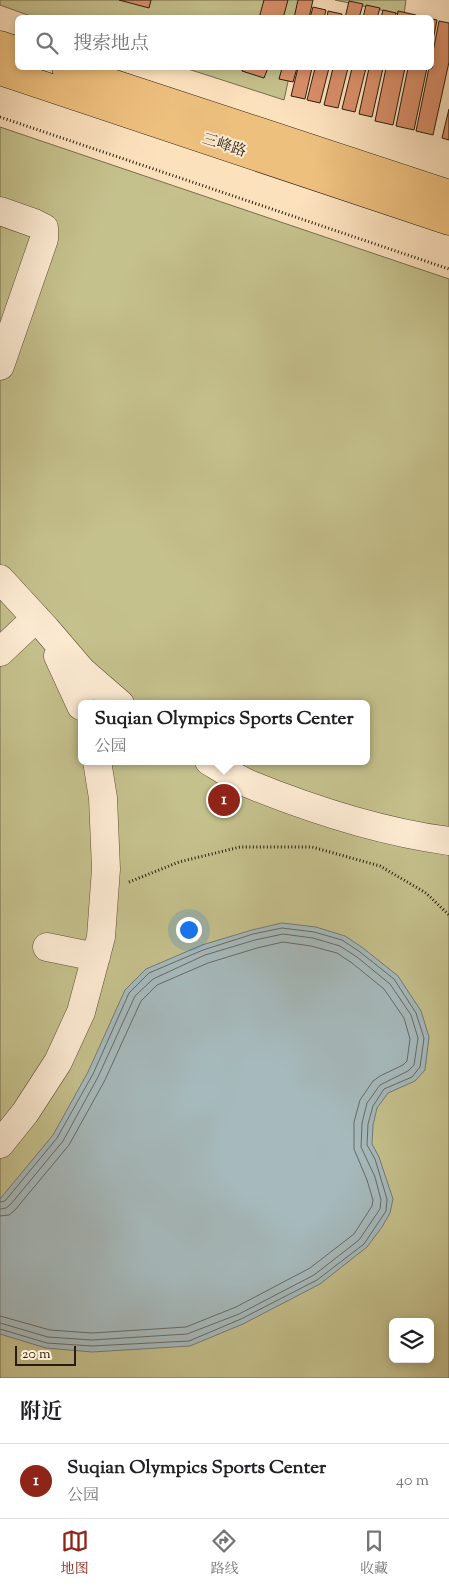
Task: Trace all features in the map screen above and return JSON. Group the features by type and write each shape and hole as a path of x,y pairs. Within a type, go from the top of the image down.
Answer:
{"main road":[{"path":"0,45 15,50"},
{"name":"三峰路","path":"72,70 449,194"},
{"name":"三峰路","path":"0,71 449,221"}],"lane":[{"path":"0,212 34,222 44,228 44,239 0,366"},
{"path":"3,589 41,624 82,671 115,700"},
{"path":"0,652 41,624"},
{"path":"41,624 79,700"},
{"path":"0,1144 25,1113 58,1062 81,1012 96,957 101,937 106,869 103,798 98,765"},
{"path":"216,765 248,783 340,817 418,837 448,838"},
{"path":"47,947 96,957"}],"path":[{"path":"0,117 449,269"},
{"path":"104,891 179,862 240,847 312,847 380,866 426,893 449,915"}],"shaded area":[{"path":"0,0 307,0 304,15 28,15 0,5"},
{"path":"335,0 406,0 404,15"},
{"path":"191,70 291,70 284,100"},
{"path":"0,127 449,279 449,1378 0,1378"}],"water":[{"path":"282,923 316,927 345,936 398,976 421,1011 429,1037 425,1070 415,1081 388,1093 377,1108 373,1125 372,1144 379,1157 393,1199 390,1213 382,1227 367,1247 320,1284 243,1324 190,1346 92,1352 46,1348 0,1334 0,1199 53,1135 88,1072 125,990 146,969 202,945"}],"building":[{"path":"119,0 151,0 149,8"},
{"path":"264,0 288,0 284,15 260,15"},
{"path":"298,0 313,0 310,15 295,15"},
{"path":"349,1 363,4 360,15 346,15"},
{"path":"366,5 380,8 378,15 364,15"},
{"path":"313,7 326,10 325,15 311,15"},
{"path":"383,10 396,13 396,15 382,15"},
{"path":"328,11 342,14 342,15 327,15"},
{"path":"398,11 416,15 397,15"},
{"path":"434,19 437,20 434,35"},
{"path":"439,21 449,23 449,62 433,135 416,131 429,70 434,70 434,47"},
{"path":"242,70 267,70 264,78"},
{"path":"281,70 296,70 293,82 279,79"},
{"path":"298,70 312,70 305,99 291,96"},
{"path":"314,70 328,70 320,103 307,100"},
{"path":"333,70 348,70 338,108 324,105"},
{"path":"352,70 366,70 355,112 342,109"},
{"path":"369,70 383,70 372,117 359,114"},
{"path":"386,70 405,70 393,125 375,121"},
{"path":"408,70 427,70 414,130 396,126"},
{"path":"449,109 449,140 442,138"}],"place":[{"name":"Suqian Olympics Sports Center","path":"224,800"}]}
